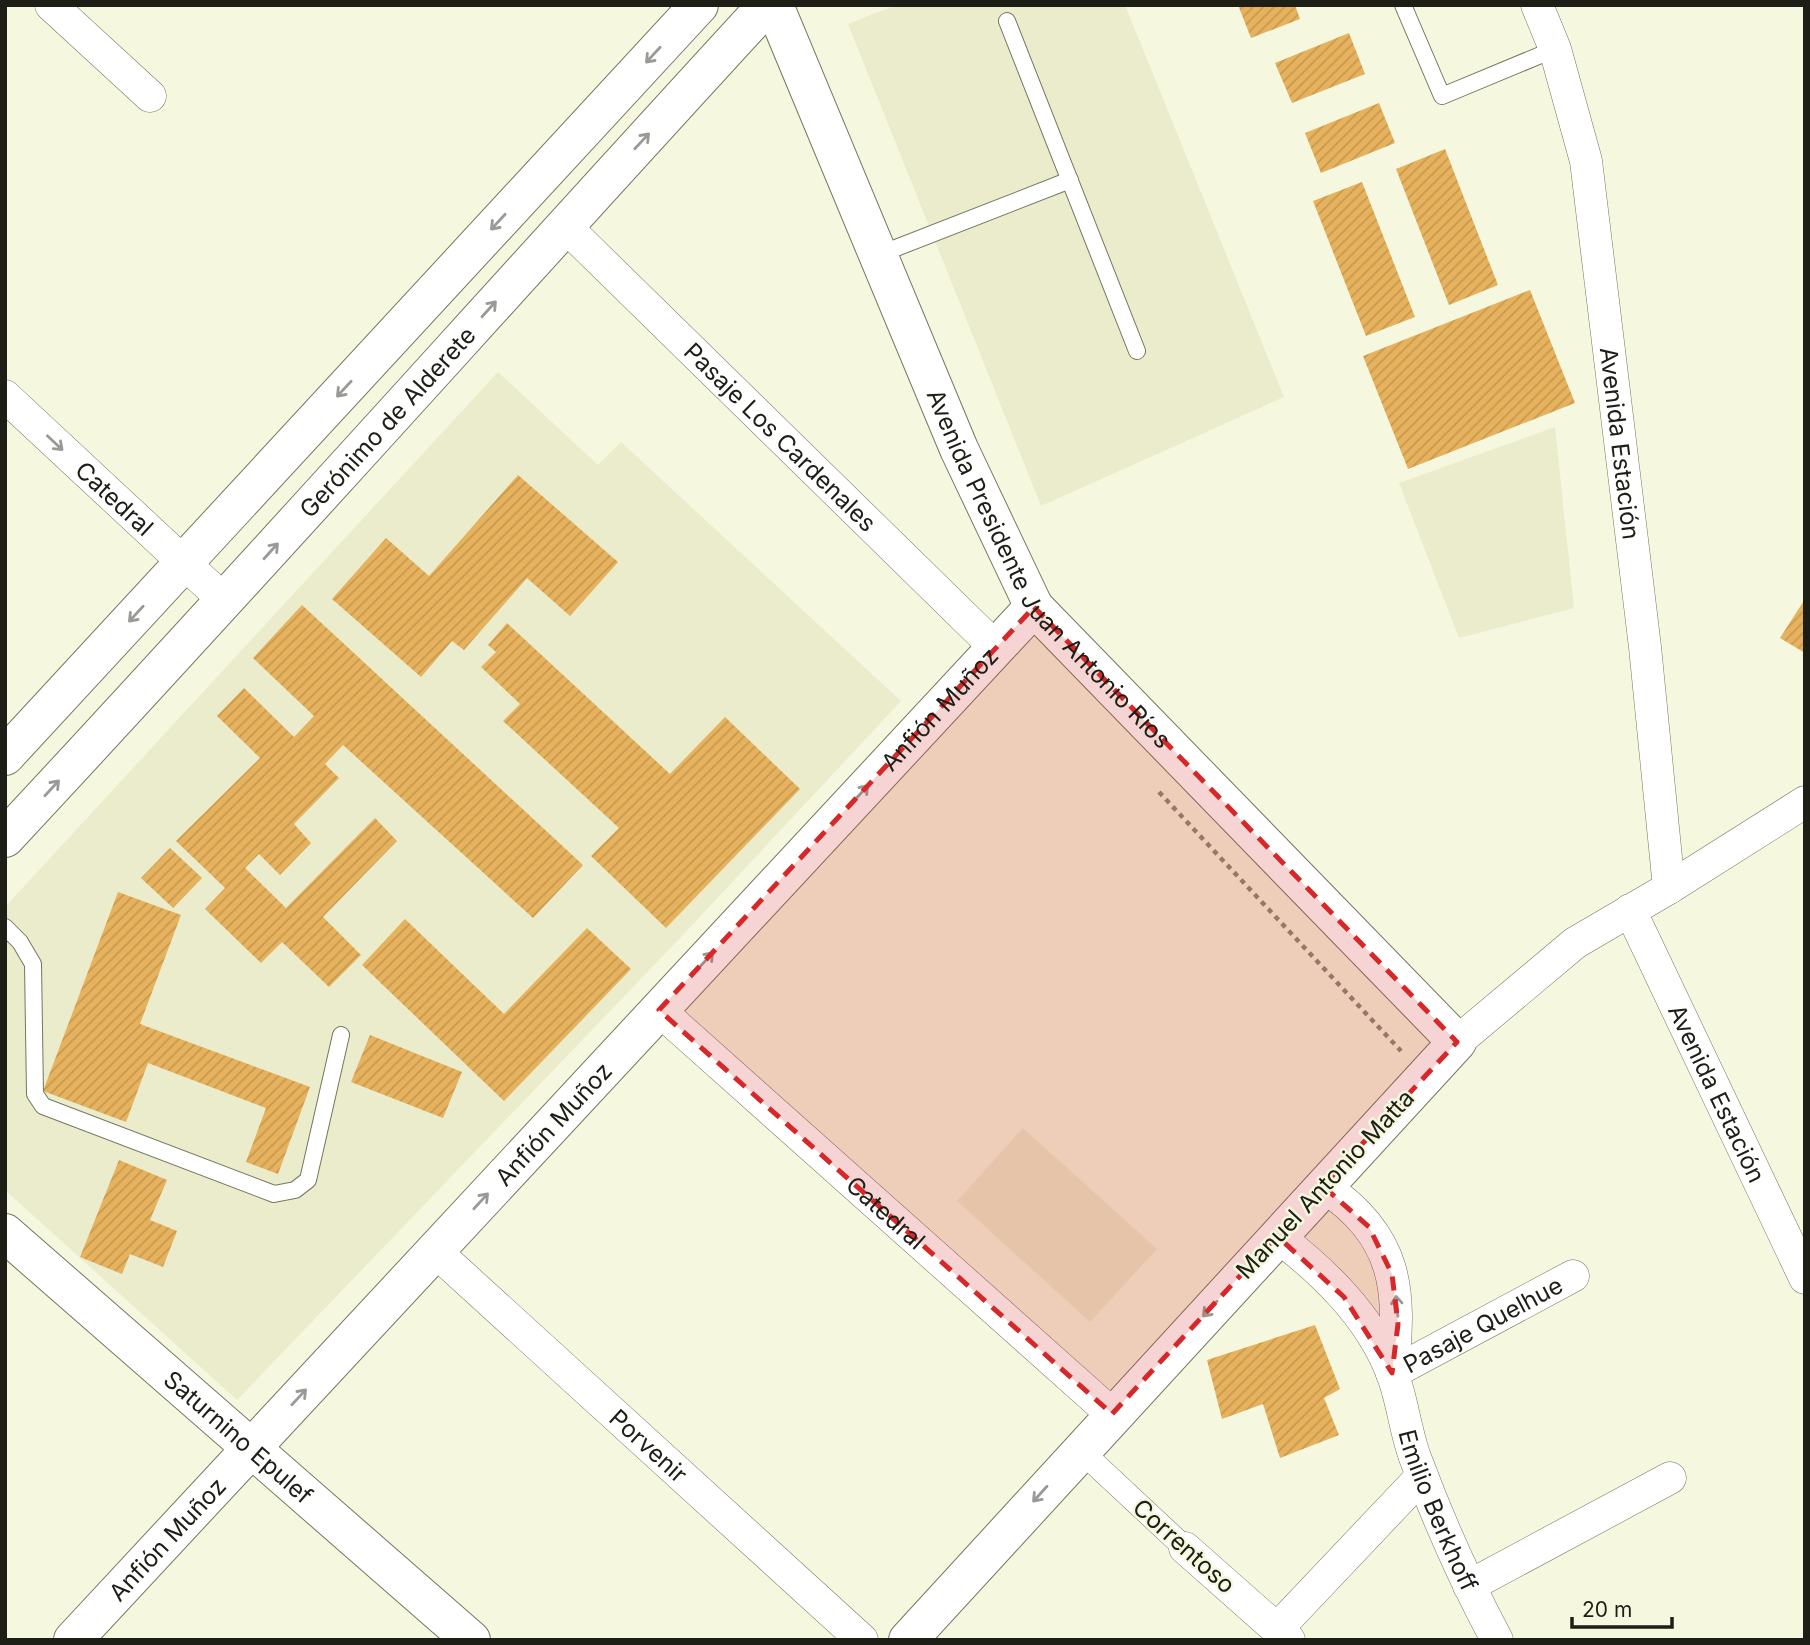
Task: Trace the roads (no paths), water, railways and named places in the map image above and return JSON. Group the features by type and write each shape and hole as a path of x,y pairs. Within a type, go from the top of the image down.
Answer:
{"street":[{"path":"51,5 150,96"},
{"path":"5,757 699,5"},
{"name":"Gerónimo de Alderete","path":"5,838 226,601 564,225 767,5"},
{"name":"Avenida Presidente Juan Antonio Ríos","path":"774,5 959,449 1034,607 1457,1042"},
{"name":"Avenida Estación","path":"1537,5 1555,49 1586,161 1645,647 1670,888"},
{"name":"Pasaje Los Cardenales","path":"564,225 996,648"},
{"name":"Catedral","path":"5,396 183,564 226,601"},
{"name":"Anfión Muñoz","path":"73,1640 1034,607"},
{"name":"Manuel Antonio Matta","path":"908,1640 1112,1414 1457,1042 1575,943 1670,888 1805,802"},
{"name":"Avenida Estación","path":"1630,910 1805,1278"},
{"name":"Catedral","path":"659,1010 1112,1414"},
{"name":"Emilio Berkhoff","path":"1323,1186 1351,1205 1369,1227 1392,1274 1398,1324 1392,1373"},
{"name":"Saturnino Epulef","path":"5,1233 471,1640"},
{"name":"Emilio Berkhoff","path":"1277,1236 1320,1269 1344,1297 1367,1329 1392,1373 1406,1434 1422,1476 1469,1586 1497,1640"},
{"name":"Porvenir","path":"435,1251 862,1640"},
{"name":"Pasaje Quelhue","path":"1392,1373 1573,1276"},
{"name":"Correntoso","path":"1080,1450 1283,1634"},
{"path":"1283,1634 1422,1476"},
{"path":"1469,1586 1670,1478"}],"lane":[{"path":"1403,5 1442,96 1555,49"},
{"path":"1007,22 1137,351"},
{"path":"878,255 1070,180"},
{"path":"5,928 20,942 33,964 35,1094 43,1106 274,1194 295,1189 308,1180 341,1035"}]}
